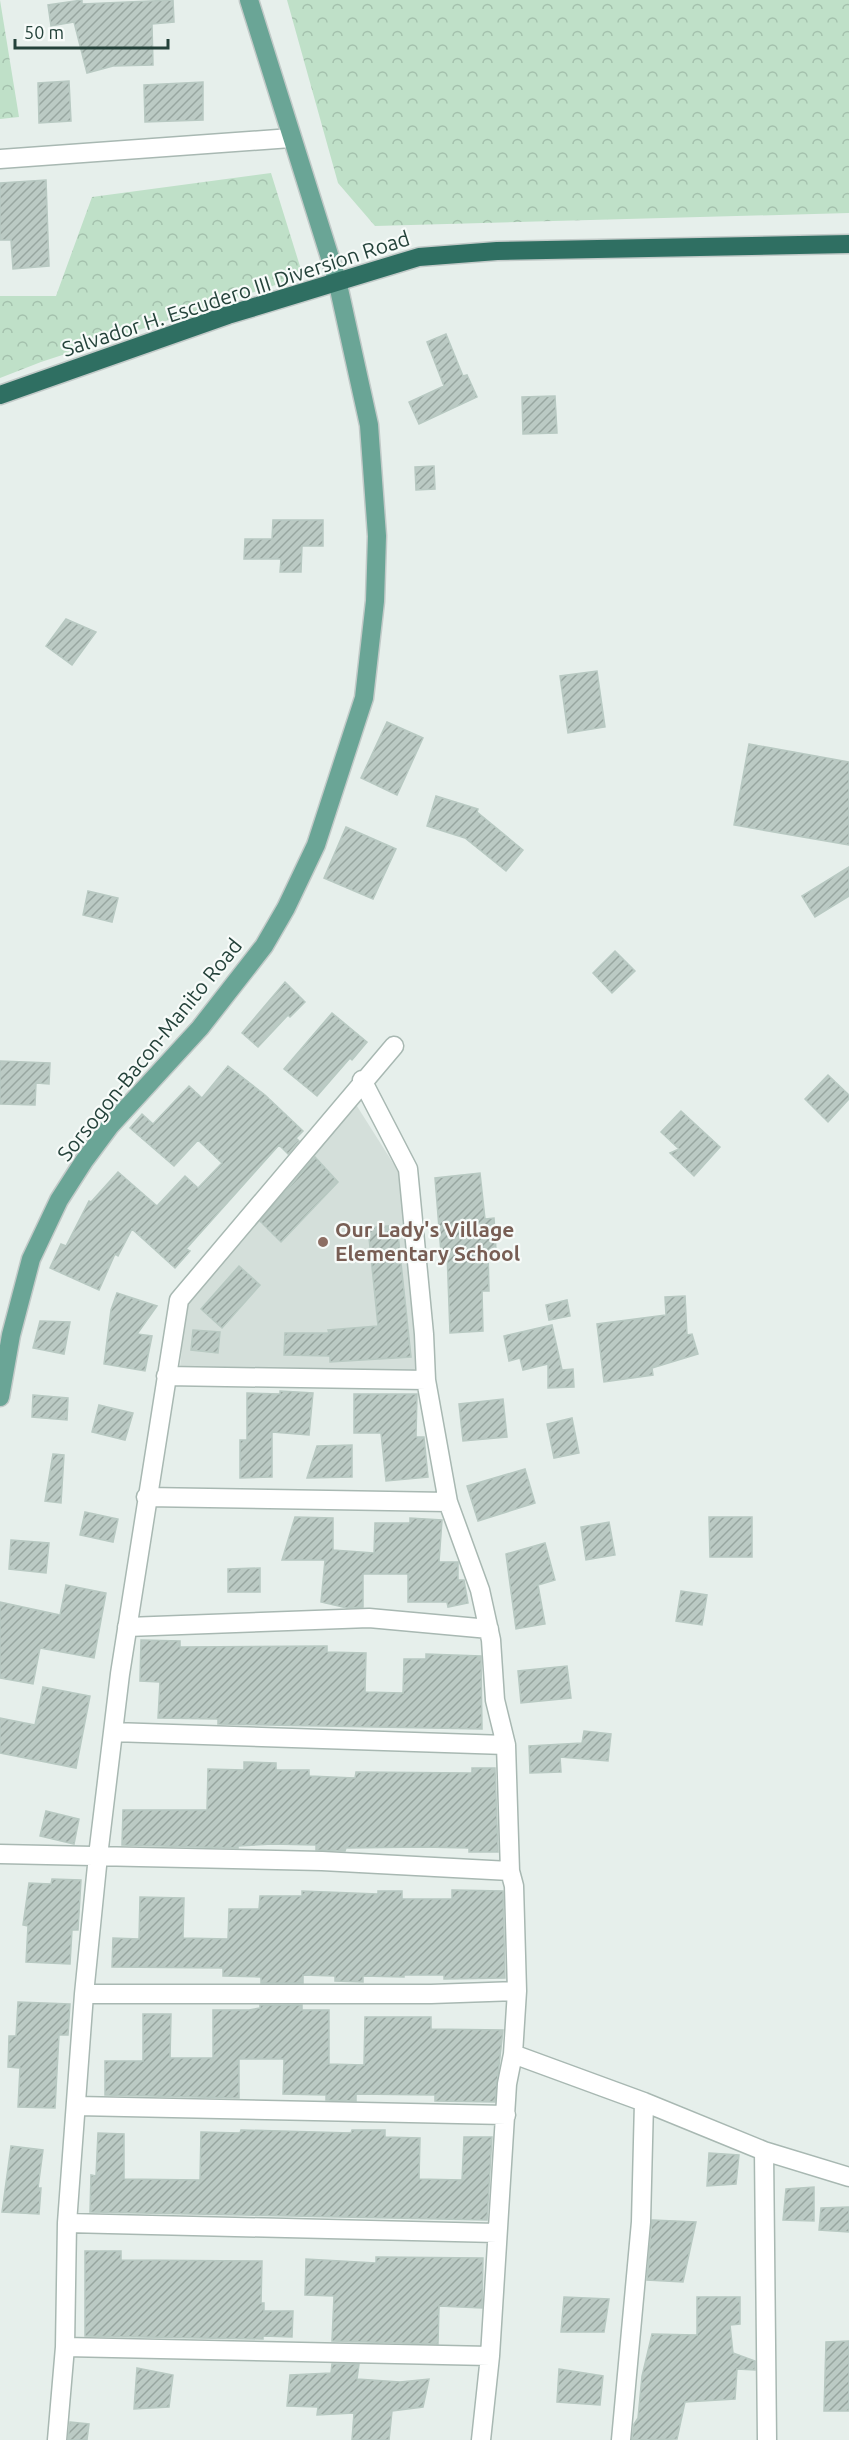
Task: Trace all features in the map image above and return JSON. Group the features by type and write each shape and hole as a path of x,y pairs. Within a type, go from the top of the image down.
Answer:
{"highway":[{"name":"Salvador H. Escudero III Diversion Road","path":"0,395 228,315 419,257 459,252 849,244"}],"main road":[{"name":"Sorsogon-Bacon-Manito Road","path":"0,1397 11,1335 31,1259 59,1200 84,1161 111,1126 200,1028 264,946 286,908 316,845 364,698 375,601 377,536 369,424 338,280 249,0"}],"street":[{"path":"0,159 291,138"},
{"path":"57,2440 65,2347 67,2223 84,1994 98,1856 127,1627 179,1300 362,1080 394,1046"},
{"path":"362,1080 408,1169 424,1334 426,1380 448,1502 480,1590 489,1629 495,1700 506,1745 517,1992 513,2054 507,2084 490,2356 482,2440"},
{"path":"166,1376 426,1380"},
{"path":"146,1497 448,1502"},
{"path":"127,1627 369,1618 489,1629"},
{"path":"113,1732 506,1745"},
{"path":"0,1854 321,1861 510,1871"},
{"path":"84,1994 517,1992"},
{"path":"513,2054 644,2102 764,2151 849,2177"},
{"path":"621,2440 641,2222 644,2102"},
{"path":"76,2106 506,2115"},
{"path":"764,2151 767,2440"},
{"path":"67,2223 497,2233"},
{"path":"65,2347 490,2356"}],"shaded area":[{"name":"Our Lady's Village Elementary School","path":"355,1103 405,1182 419,1370 180,1368 186,1303"}],"green space":[{"path":"0,0 19,117 0,119"},
{"path":"287,0 849,0 849,213 375,226 338,183"},
{"path":"271,173 303,276 41,362 0,378 0,296 56,296 92,197"}],"building":[{"path":"82,0 82,4 173,0 174,22 152,24 153,65 113,66 87,73 74,22 51,26 48,5"},
{"path":"69,81 71,121 39,123 38,83"},
{"path":"203,82 203,120 145,122 144,85"},
{"path":"46,180 49,266 13,269 11,240 0,240 0,183"},
{"path":"446,334 463,376 467,375 477,397 419,424 409,402 444,386 427,342"},
{"path":"555,396 557,433 523,434 522,397"},
{"path":"434,466 435,489 416,490 415,467"},
{"path":"273,520 323,520 323,546 302,546 301,572 280,572 281,559 244,559 245,539 272,539"},
{"path":"66,619 96,632 72,665 46,646"},
{"path":"597,671 605,727 568,733 560,676"},
{"path":"387,722 423,738 397,795 361,778"},
{"path":"749,744 849,762 849,845 734,825"},
{"path":"436,796 478,809 477,812 523,850 506,871 465,838 427,826"},
{"path":"346,827 396,849 373,899 324,878"},
{"path":"849,867 849,896 815,917 802,896"},
{"path":"88,891 118,898 112,922 83,915"},
{"path":"615,951 635,971 612,993 593,973"},
{"path":"285,982 305,1002 290,1017 288,1015 258,1047 242,1033"},
{"path":"332,1013 367,1042 317,1096 284,1069"},
{"path":"0,1061 50,1063 49,1084 36,1083 35,1105 0,1104"},
{"path":"228,1066 265,1095 303,1131 296,1138 299,1141 288,1154 279,1145 186,1249 190,1251 175,1268 132,1229 118,1256 115,1254 99,1290 50,1268 61,1244 66,1246 89,1201 91,1202 118,1172 157,1206 185,1176 198,1188 222,1163 198,1140 174,1166 130,1128 142,1114 153,1124 189,1086 202,1098"},
{"path":"828,1075 849,1095 849,1099 828,1122 805,1099"},
{"path":"681,1111 720,1147 694,1176 670,1153 679,1149 661,1132"},
{"path":"315,1157 338,1182 281,1242 260,1221"},
{"path":"480,1173 485,1219 494,1218 496,1250 488,1251 489,1291 482,1291 483,1331 450,1333 447,1252 441,1253 435,1178"},
{"path":"397,1225 411,1357 330,1362 330,1356 284,1355 285,1333 329,1333 328,1330 378,1326 368,1228"},
{"path":"239,1266 260,1285 222,1328 201,1309"},
{"path":"117,1293 157,1306 137,1334 152,1336 145,1371 104,1364 111,1310"},
{"path":"685,1296 687,1335 692,1334 698,1354 652,1368 653,1375 604,1382 597,1324 666,1315 665,1297"},
{"path":"567,1300 570,1316 549,1320 546,1305"},
{"path":"40,1321 70,1322 64,1354 33,1348"},
{"path":"552,1325 562,1370 573,1369 574,1387 548,1388 548,1364 523,1370 520,1358 509,1361 504,1336"},
{"path":"193,1330 220,1332 218,1353 191,1350"},
{"path":"280,1391 313,1393 309,1435 272,1432 272,1477 240,1478 240,1440 247,1440 247,1393 280,1394"},
{"path":"354,1394 417,1394 416,1437 424,1437 428,1477 386,1481 381,1433 354,1433"},
{"path":"33,1395 68,1398 67,1420 32,1417"},
{"path":"503,1399 507,1437 463,1441 459,1404"},
{"path":"99,1405 133,1413 125,1440 92,1432"},
{"path":"572,1418 579,1453 554,1458 547,1424"},
{"path":"352,1445 352,1477 307,1478 317,1446"},
{"path":"53,1454 64,1455 61,1503 45,1501"},
{"path":"525,1469 535,1503 478,1521 467,1486"},
{"path":"85,1512 118,1519 113,1542 80,1535"},
{"path":"295,1517 333,1518 333,1550 374,1553 375,1523 410,1523 410,1518 442,1520 439,1562 458,1562 458,1580 464,1580 468,1603 448,1607 447,1602 408,1602 408,1574 363,1574 363,1607 347,1608 321,1602 325,1560 282,1560"},
{"path":"709,1517 752,1517 752,1557 710,1557"},
{"path":"609,1522 615,1555 586,1560 581,1527"},
{"path":"11,1540 49,1543 46,1573 9,1569"},
{"path":"545,1543 555,1580 538,1585 545,1624 516,1629 506,1554"},
{"path":"260,1568 260,1592 228,1592 228,1569"},
{"path":"66,1585 106,1593 94,1658 40,1648 33,1684 0,1678 0,1602 60,1615"},
{"path":"681,1591 707,1595 702,1625 676,1621"},
{"path":"141,1640 180,1641 180,1647 327,1646 327,1652 366,1653 365,1692 403,1693 404,1659 426,1659 426,1654 481,1656 482,1729 218,1724 218,1719 158,1718 160,1682 140,1681"},
{"path":"567,1666 571,1698 521,1703 518,1671"},
{"path":"43,1687 90,1696 76,1768 0,1753 0,1718 35,1725"},
{"path":"584,1731 611,1734 608,1761 560,1757 561,1772 530,1773 529,1746 582,1743"},
{"path":"244,1762 276,1763 276,1770 309,1770 309,1776 355,1778 356,1772 472,1773 472,1768 495,1768 498,1852 469,1852 469,1848 423,1847 346,1848 345,1851 316,1850 316,1845 272,1844 238,1846 238,1848 122,1845 123,1810 207,1810 208,1769 244,1770"},
{"path":"46,1811 79,1819 74,1844 40,1836"},
{"path":"52,1879 81,1880 78,1930 72,1930 70,1964 26,1962 28,1926 23,1925 29,1883 51,1884"},
{"path":"452,1890 503,1891 505,1978 444,1979 444,1975 363,1976 363,1982 335,1981 335,1976 303,1975 303,1983 261,1983 261,1977 223,1976 223,1968 112,1967 113,1938 139,1939 140,1897 184,1898 183,1938 228,1939 229,1909 259,1909 260,1896 302,1896 302,1891 378,1894 378,1891 402,1891 402,1899 452,1899"},
{"path":"18,2002 70,2004 68,2035 59,2035 55,2108 18,2107 20,2068 8,2067 9,2036 16,2036"},
{"path":"260,2005 302,2005 302,2010 329,2010 329,2064 364,2065 365,2017 431,2017 431,2029 503,2030 495,2102 435,2101 435,2095 356,2094 356,2101 326,2100 326,2095 283,2094 284,2059 239,2059 239,2098 105,2095 105,2061 143,2061 143,2014 171,2014 170,2058 213,2058 213,2010 249,2010 260,2008"},
{"path":"241,2130 351,2133 352,2130 385,2130 385,2137 420,2138 419,2179 462,2180 464,2137 492,2137 487,2220 90,2212 91,2175 96,2176 98,2133 124,2134 124,2179 200,2180 201,2132 240,2133"},
{"path":"11,2146 43,2150 38,2188 41,2188 39,2214 2,2212"},
{"path":"709,2153 739,2155 736,2184 707,2186"},
{"path":"814,2187 814,2221 783,2220 786,2189"},
{"path":"849,2207 849,2232 819,2230 821,2208"},
{"path":"652,2220 696,2222 683,2282 647,2280"},
{"path":"85,2251 121,2251 121,2260 262,2261 261,2303 264,2303 264,2311 293,2311 292,2337 263,2336 263,2339 85,2336"},
{"path":"376,2257 483,2258 482,2308 439,2306 438,2344 332,2341 334,2296 305,2295 306,2259 376,2263"},
{"path":"564,2297 609,2299 604,2332 561,2332"},
{"path":"697,2297 740,2297 740,2324 730,2325 733,2353 755,2361 755,2370 737,2369 735,2399 685,2402 677,2439 632,2440 634,2424 638,2418 642,2376 652,2334 697,2335"},
{"path":"849,2341 849,2411 824,2411 826,2342"},
{"path":"332,2364 359,2364 357,2379 400,2382 429,2379 423,2407 392,2411 389,2440 352,2440 354,2413 317,2415 318,2407 287,2406 290,2375 331,2373"},
{"path":"137,2368 173,2375 169,2407 134,2409"},
{"path":"559,2369 603,2376 600,2405 557,2402"},
{"path":"70,2422 89,2424 87,2440 68,2440"}],"place":[{"name":"Our Lady's Village Elementary School","path":"323,1242"}]}
